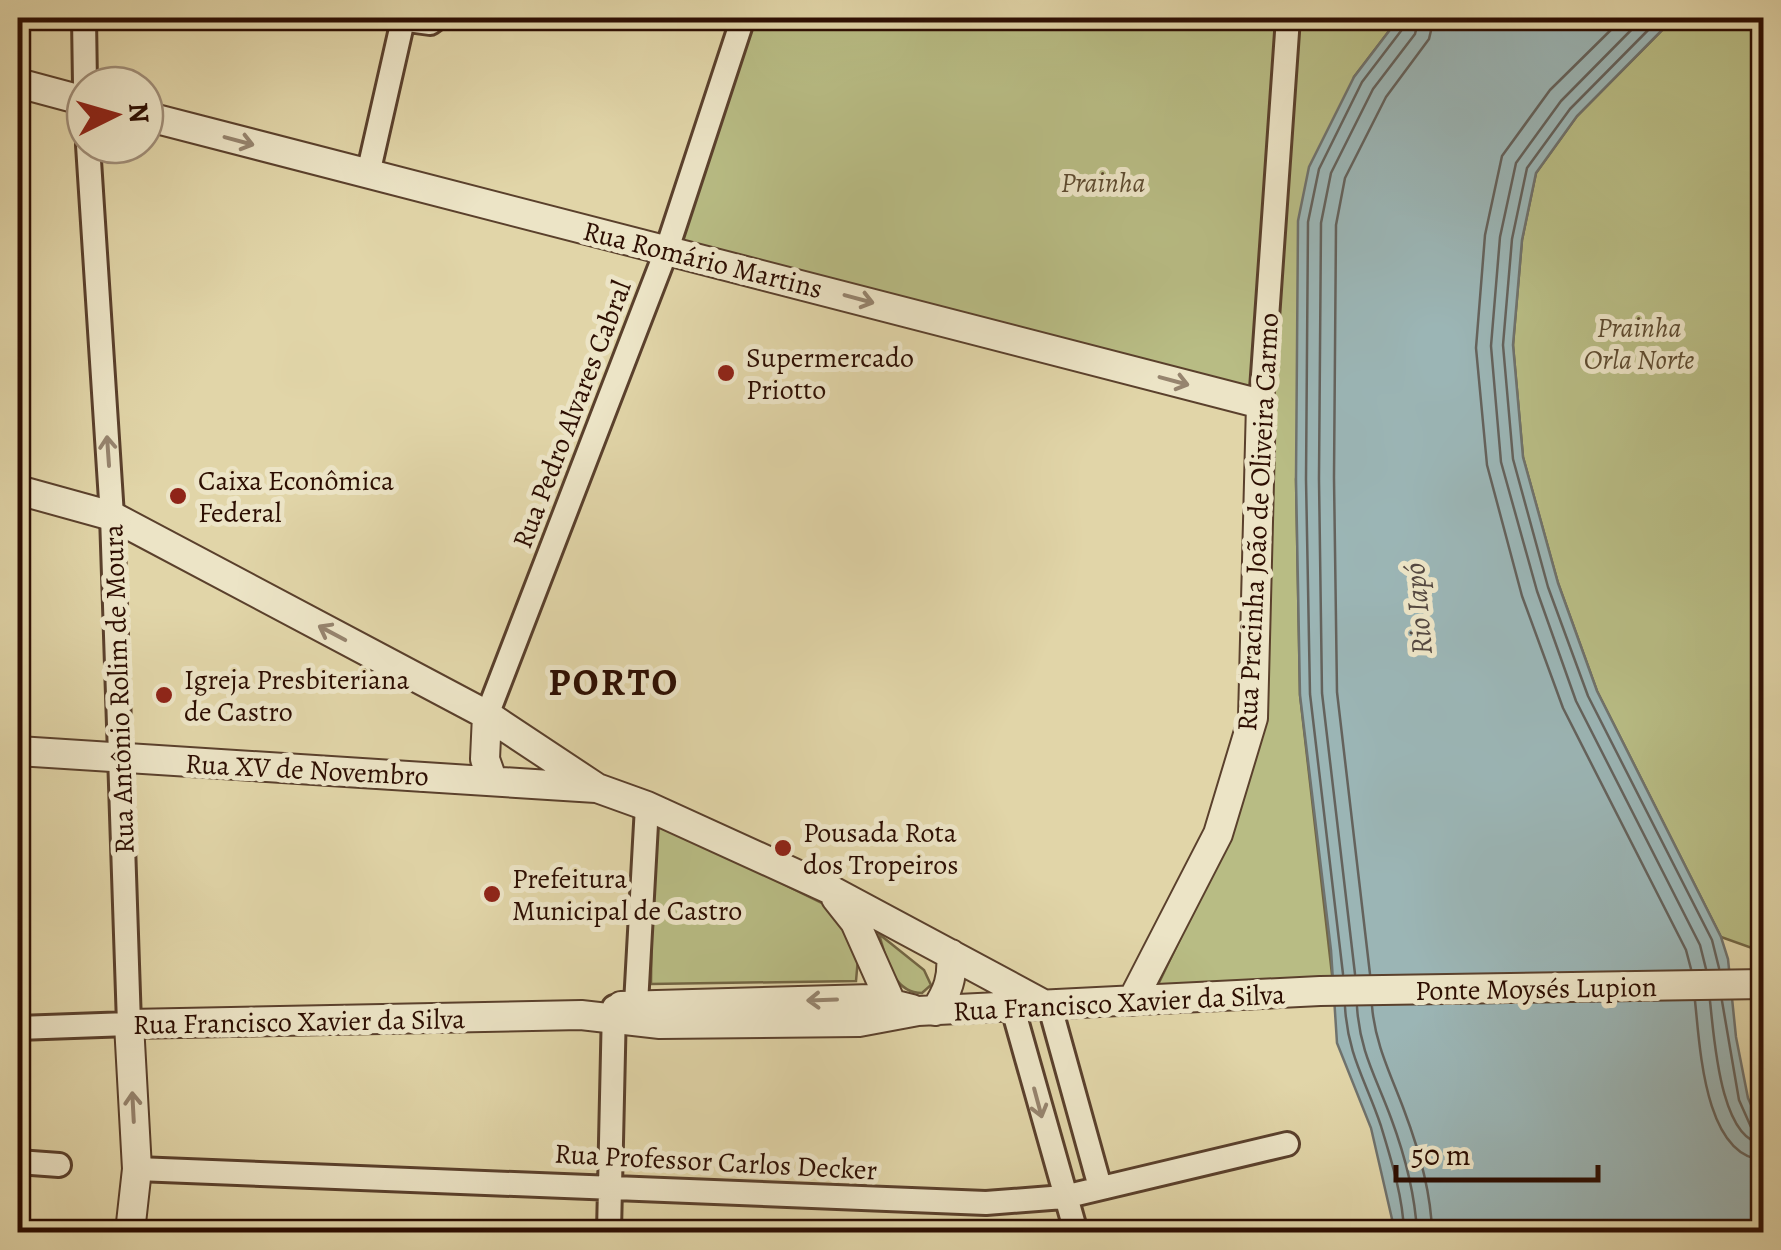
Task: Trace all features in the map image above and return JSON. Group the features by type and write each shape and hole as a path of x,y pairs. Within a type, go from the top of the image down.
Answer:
{"street":[{"path":"84,18 85,65"},
{"path":"368,174 398,18 430,23 437,18"},
{"name":"Rua Pedro Alvares Cabral","path":"487,715 668,249 743,18"},
{"name":"Rua Pracinha João de Oliveira Carmo","path":"1132,1001 1218,834 1253,718 1260,404 1288,18"},
{"path":"18,83 65,96"},
{"name":"Rua Romário Martins","path":"165,121 1260,404"},
{"name":"Rua Antônio Rolim de Moura","path":"89,165 112,516 137,1169 130,1232"},
{"path":"18,490 112,516 487,715 597,788 647,806 828,889 1050,1007 1100,1187"},
{"path":"487,715 485,759 492,779"},
{"path":"530,783 539,764 537,748"},
{"name":"Rua XV de Novembro","path":"18,750 597,788"},
{"path":"609,1232 608,1186 647,806"},
{"path":"828,889 855,922 911,1011 948,991 951,954"},
{"name":"Ponte Moysés Lupion","path":"1320,992 1758,985"},
{"name":"Rua Francisco Xavier da Silva","path":"18,1028 624,1014 858,1022 911,1011 1320,992"},
{"path":"1013,1009 1076,1232"},
{"name":"Rua Professor Carlos Decker","path":"137,1169 986,1204 1064,1197 1286,1144"},
{"path":"18,1162 59,1165"}],"green space":[{"name":"Prainha","path":"753,18 1280,18 1252,390 675,244"},
{"path":"1290,18 1399,18 1354,77 1296,479 1300,695 1333,983 1155,991 1227,841 1242,795"},
{"name":"Prainha Orla Norte","path":"1674,18 1763,18 1763,952 1721,937 1597,691 1558,583 1523,457 1513,345 1522,240 1536,173 1577,116"},
{"path":"653,820 846,915 859,946 856,981 651,984"},
{"path":"879,934 924,970 931,985 922,993 897,980"}],"water":[{"name":"Rio Iapó","path":"1399,18 1674,18 1577,116 1536,173 1522,240 1513,345 1523,457 1558,583 1597,691 1721,937 1728,959 1736,1037 1748,1098 1763,1131 1763,1232 1395,1232 1371,1128 1337,1043 1331,950 1300,695 1296,479 1298,221 1309,167 1354,77"}],"place":[{"name":"Supermercado Priotto","path":"726,373"},
{"name":"Caixa Econômica Federal","path":"178,496"},
{"name":"Igreja Presbiteriana de Castro","path":"164,695"},
{"name":"Pousada Rota dos Tropeiros","path":"783,848"},
{"name":"Prefeitura Municipal de Castro","path":"492,894"}],"district":[{"name":"PORTO","path":"614,682"}]}
